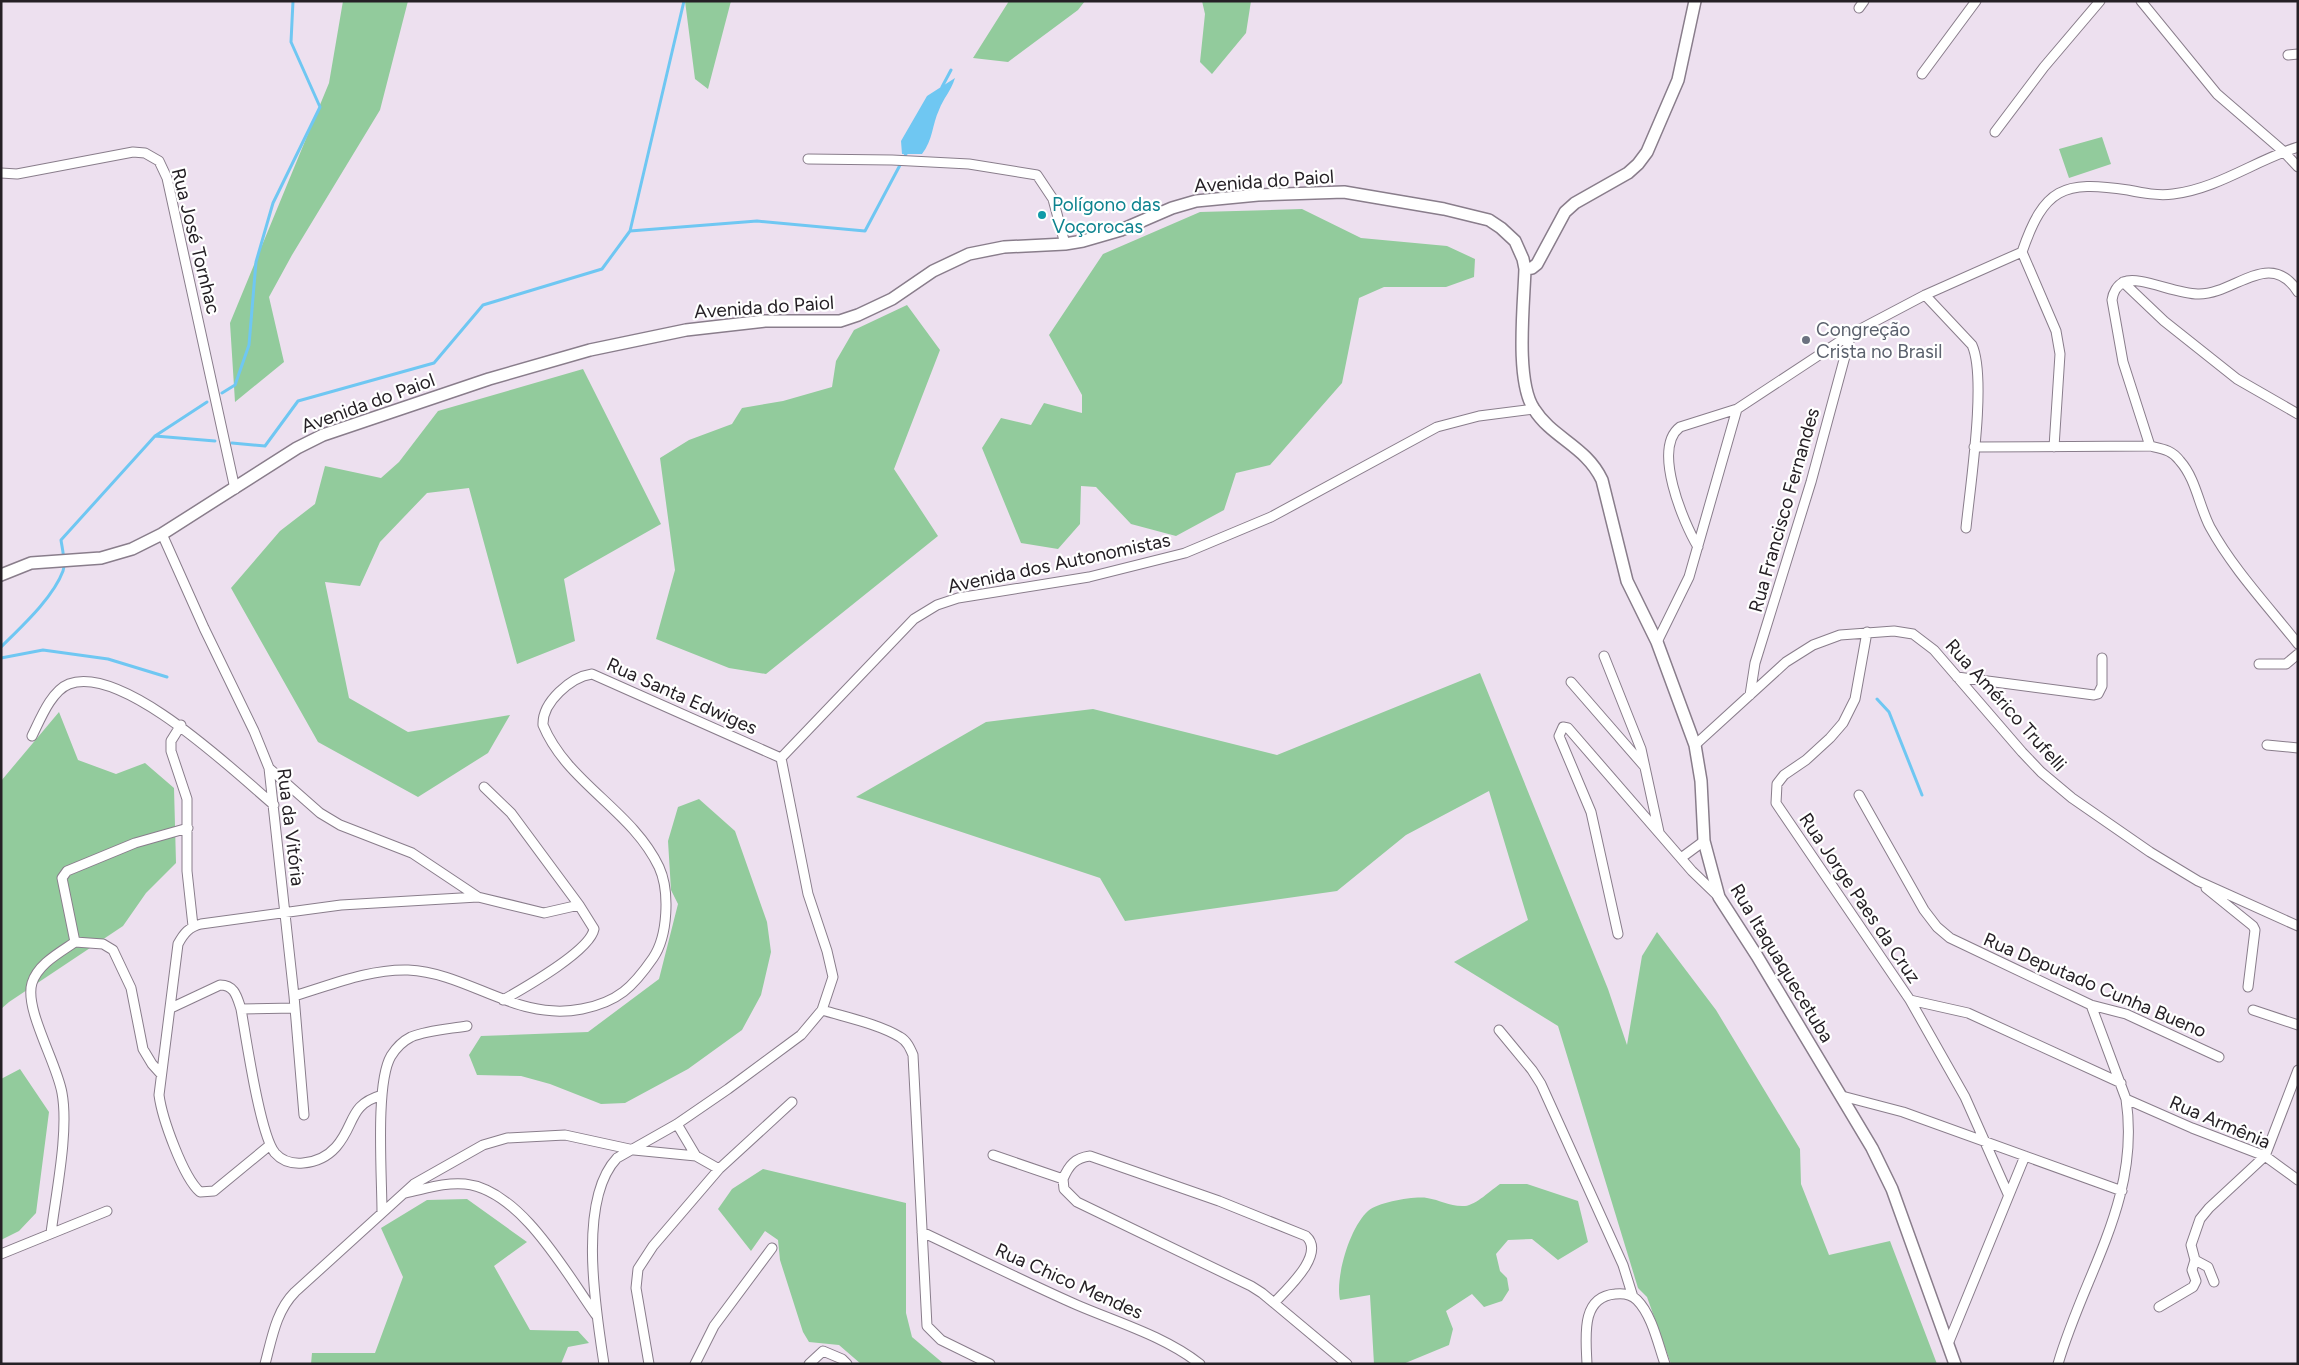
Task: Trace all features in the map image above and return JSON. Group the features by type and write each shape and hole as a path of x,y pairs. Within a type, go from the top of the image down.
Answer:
{"street":[{"path":"1534,410 1525,380 1522,346 1525,269 1532,268 1537,264 1565,212 1575,203 1628,173 1647,152 1678,80 1695,1"},
{"path":"1922,74 1976,1"},
{"path":"1995,132 2044,66 2100,1"},
{"path":"2141,1 2217,94 2283,151 2298,167"},
{"path":"1698,547 1686,527 1678,505 1670,469 1670,438 1680,426 1737,409 1852,334 1925,295 2022,252 2037,216 2049,201 2065,189 2093,185 2152,195 2174,194 2225,178 2283,151 2298,147"},
{"name":"Rua José Tornhac","path":"1,173 17,174 133,152 145,153 159,161 167,178 180,233 235,489"},
{"path":"808,159 892,160 969,164 1037,175 1053,199 1065,244"},
{"name":"Avenida do Paiol","path":"1,575 31,563 116,555 162,534 297,448 323,435 489,379 590,350 686,330 765,321 840,321 892,299 933,271 969,254 1004,247 1065,244 1121,230 1196,200 1258,194 1344,192 1444,209 1488,220 1501,228 1515,241 1525,269"},
{"path":"2022,252 2056,331 2060,354 2054,447"},
{"path":"2150,446 2123,362 2112,300 2114,291 2123,282 2144,282 2175,292 2199,294 2214,292 2259,273 2271,271 2280,274 2298,292"},
{"path":"2123,282 2164,321 2237,379 2298,414"},
{"path":"1925,295 1972,345 1976,354 1978,382 1966,528"},
{"name":"Rua Francisco Fernandes","path":"1750,695 1755,663 1811,482 1852,334"},
{"path":"1657,642 1689,577 1737,409"},
{"name":"Rua Itaquaquecetuba","path":"1534,410 1595,466 1609,501 1626,581 1657,642 1695,745 1701,781 1704,841 1719,897 1872,1148 1892,1190 1955,1364"},
{"name":"Avenida dos Autonomistas","path":"781,758 908,625 937,605 958,598 1114,572 1186,553 1271,517 1437,428 1479,416 1534,410"},
{"path":"1974,447 2150,446 2168,450 2182,463 2210,526 2226,552 2298,644"},
{"name":"Rua da Vitória","path":"162,534 254,731 269,768 294,996 304,1115"},
{"name":"Rua Américo Trufelli","path":"1695,745 1801,651 1840,635 1894,631 1913,634 1934,650 2041,772 2072,798 2150,852 2198,881 2298,926"},
{"name":"Rua Jorge Paes da Cruz","path":"1867,632 1855,699 1842,723 1830,738 1806,760 1784,775 1777,784 1776,803 1910,1000 1965,1097 2008,1194"},
{"path":"2259,664 2286,664 2298,654"},
{"path":"1604,656 1641,749 1659,832"},
{"path":"1957,677 2094,695 2098,694 2102,686 2102,658"},
{"name":"Rua Santa Edwiges","path":"294,996 366,975 407,970 427,972 446,978 523,1007 559,1013 595,1006 620,996 639,978 655,955 668,909 665,886 659,867 630,824 570,767 546,733 542,717 560,692 583,675 592,674 781,758"},
{"path":"32,736 46,708 68,684 83,682 100,684 141,700 181,725 274,805"},
{"path":"1571,682 1602,721 1645,767"},
{"path":"181,725 171,740 170,751 187,799 187,871 193,926"},
{"path":"1618,934 1591,812 1558,736 1560,729 1568,728 1681,858 1719,897"},
{"path":"2267,745 2298,748"},
{"path":"604,1364 596,1315 592,1231 600,1193 610,1165 617,1158 677,1124 728,1089 800,1035 822,1010 832,977 827,951 808,894 781,758"},
{"path":"269,768 320,813 340,825 412,853 478,897"},
{"path":"484,787 510,813 593,926 592,935 580,949 550,971 503,1000"},
{"name":"Rua Deputado Cunha Bueno","path":"1859,794 1924,910 1937,927 1964,946 2091,1005 2126,1014 2219,1057"},
{"path":"75,942 62,883 63,874 135,843 188,828"},
{"path":"1681,858 1704,841"},
{"path":"2198,881 2253,926 2255,935 2248,987"},
{"path":"270,1145 214,1191 200,1192 189,1180 161,1110 159,1095 161,1074 178,944 183,934 193,926 341,905 478,897 544,913 579,905"},
{"path":"51,1233 64,1116 62,1093 56,1067 36,1018 30,997 36,972 75,942 108,945 113,950 131,988 143,1048 152,1064 161,1074"},
{"path":"171,1008 207,990 226,985 235,992 241,1009 257,1098 270,1145 280,1157 289,1162 313,1162 325,1157 336,1146 350,1125 356,1108 364,1101 382,1095"},
{"path":"1910,1000 1968,1013 2121,1083"},
{"path":"2058,1364 2107,1242 2122,1191 2128,1142 2126,1099 2091,1005"},
{"path":"241,1009 295,1008"},
{"path":"822,1010 888,1031 901,1037 909,1045 914,1066 927,1326 941,1340 990,1364"},
{"path":"2253,1010 2298,1025"},
{"path":"382,1212 382,1095 391,1057 399,1046 416,1036 467,1026"},
{"path":"1499,1030 1520,1054 1541,1084 1623,1265 1633,1297"},
{"path":"2159,1307 2193,1287 2196,1281 2192,1270 2195,1260 2191,1245 2200,1219 2209,1208 2265,1156 2298,1070"},
{"path":"1842,1096 1903,1112 2122,1191"},
{"name":"Rua Armênia","path":"2126,1099 2192,1128 2265,1156 2298,1180"},
{"path":"648,1364 636,1288 638,1268 653,1246 719,1169 792,1102"},
{"path":"677,1124 696,1156"},
{"path":"265,1364 278,1317 285,1301 414,1184 455,1159 483,1145 507,1138 565,1135 634,1150 696,1156 719,1169"},
{"path":"993,1155 1063,1179"},
{"path":"1274,1302 1303,1271 1313,1247 1312,1241 1300,1233 1219,1201 1090,1156 1080,1157 1073,1161 1063,1179 1064,1189 1077,1202 1251,1286 1274,1302 1347,1364"},
{"path":"1948,1344 2025,1156"},
{"path":"405,1193 447,1184 466,1184 496,1195 529,1222 596,1315"},
{"path":"1,1254 107,1210"},
{"name":"Rua Chico Mendes","path":"922,1232 1077,1304 1183,1350 1200,1364"},
{"path":"695,1364 714,1326 772,1248"},
{"path":"2195,1260 2208,1267 2214,1282"},
{"path":"1587,1364 1586,1322 1589,1312 1604,1296 1625,1293 1633,1297 1646,1312 1665,1364"},
{"path":"808,1364 822,1352 835,1355 846,1364"}],"green space":[{"path":"343,1 408,1 380,110 292,255 269,297 284,362 235,402 230,323 329,83"},
{"path":"685,1 731,1 708,89 695,79"},
{"path":"1009,1 1085,1 1078,10 1008,62 973,58"},
{"path":"1202,1 1251,1 1246,33 1212,74 1200,62 1205,14"},
{"path":"2102,137 2111,164 2069,178 2059,149"},
{"path":"1302,209 1361,238 1447,246 1475,259 1474,277 1446,287 1384,287 1359,298 1342,383 1270,465 1236,473 1224,510 1176,536 1131,524 1096,487 1081,486 1080,524 1058,549 1021,543 982,448 1001,418 1031,425 1044,403 1082,413 1082,395 1049,335 1103,254 1200,212"},
{"path":"907,305 940,350 894,469 938,536 766,674 729,668 656,639 675,570 660,458 689,440 732,424 742,408 783,401 832,387 836,361 854,330"},
{"path":"583,369 661,524 564,579 575,641 517,664 469,488 427,493 380,542 360,586 325,582 349,698 408,732 510,715 488,753 418,797 318,742 231,588 280,531 315,504 325,466 381,478 399,462 438,411"},
{"path":"1480,673 1608,989 1627,1045 1642,956 1657,932 1716,1010 1800,1149 1801,1184 1829,1255 1890,1241 1937,1364 1671,1364 1647,1297 1638,1288 1558,1026 1454,962 1528,920 1489,791 1406,835 1337,891 1125,921 1100,878 856,797 986,722 1093,709 1277,755"},
{"path":"59,712 78,760 116,774 145,763 174,788 176,863 146,893 123,926 1,1009 1,781"},
{"path":"699,799 735,831 767,922 771,952 761,995 742,1030 688,1069 625,1103 601,1104 550,1084 521,1076 477,1075 469,1055 481,1036 588,1032 659,979 678,904 671,890 668,841 678,807"},
{"path":"20,1069 49,1112 36,1213 19,1231 1,1240 1,1079"},
{"path":"763,1169 906,1203 906,1313 912,1337 944,1364 861,1364 839,1345 809,1342 803,1332 780,1260 778,1240 765,1231 751,1251 718,1209 732,1189"},
{"path":"1500,1184 1527,1184 1578,1201 1588,1242 1558,1260 1532,1239 1508,1240 1496,1254 1500,1271 1507,1278 1509,1290 1502,1301 1484,1307 1472,1294 1446,1311 1453,1329 1449,1345 1403,1364 1374,1364 1370,1295 1340,1300 1339,1290 1345,1253 1361,1218 1368,1211 1380,1205 1406,1199 1427,1198 1465,1206 1479,1200"},
{"path":"467,1199 527,1242 494,1266 530,1330 578,1331 589,1343 568,1347 561,1364 311,1364 312,1353 375,1353 403,1277 381,1228 427,1200"}],"water":[{"path":"955,78 941,106 926,149 922,154 902,154 901,141 927,96"}],"waterway":[{"path":"222,393 235,385 249,345 256,262 273,203 320,107 291,42 293,1"},
{"path":"630,231 684,1"},
{"path":"942,87 951,70"},
{"path":"232,443 265,446 298,401 434,363 483,305 602,269 630,231 757,221 865,231 908,150"},
{"path":"1,647 36,612 58,581 64,564 61,540 155,436 207,402"},
{"path":"155,436 215,441"},
{"path":"1,658 43,650 108,659 167,677"},
{"path":"1877,699 1889,712 1922,795"}],"place":[{"name":"Polígono das Voçorocas","path":"1042,215"},
{"name":"Congreção Crista no Brasil","path":"1806,340"}]}
